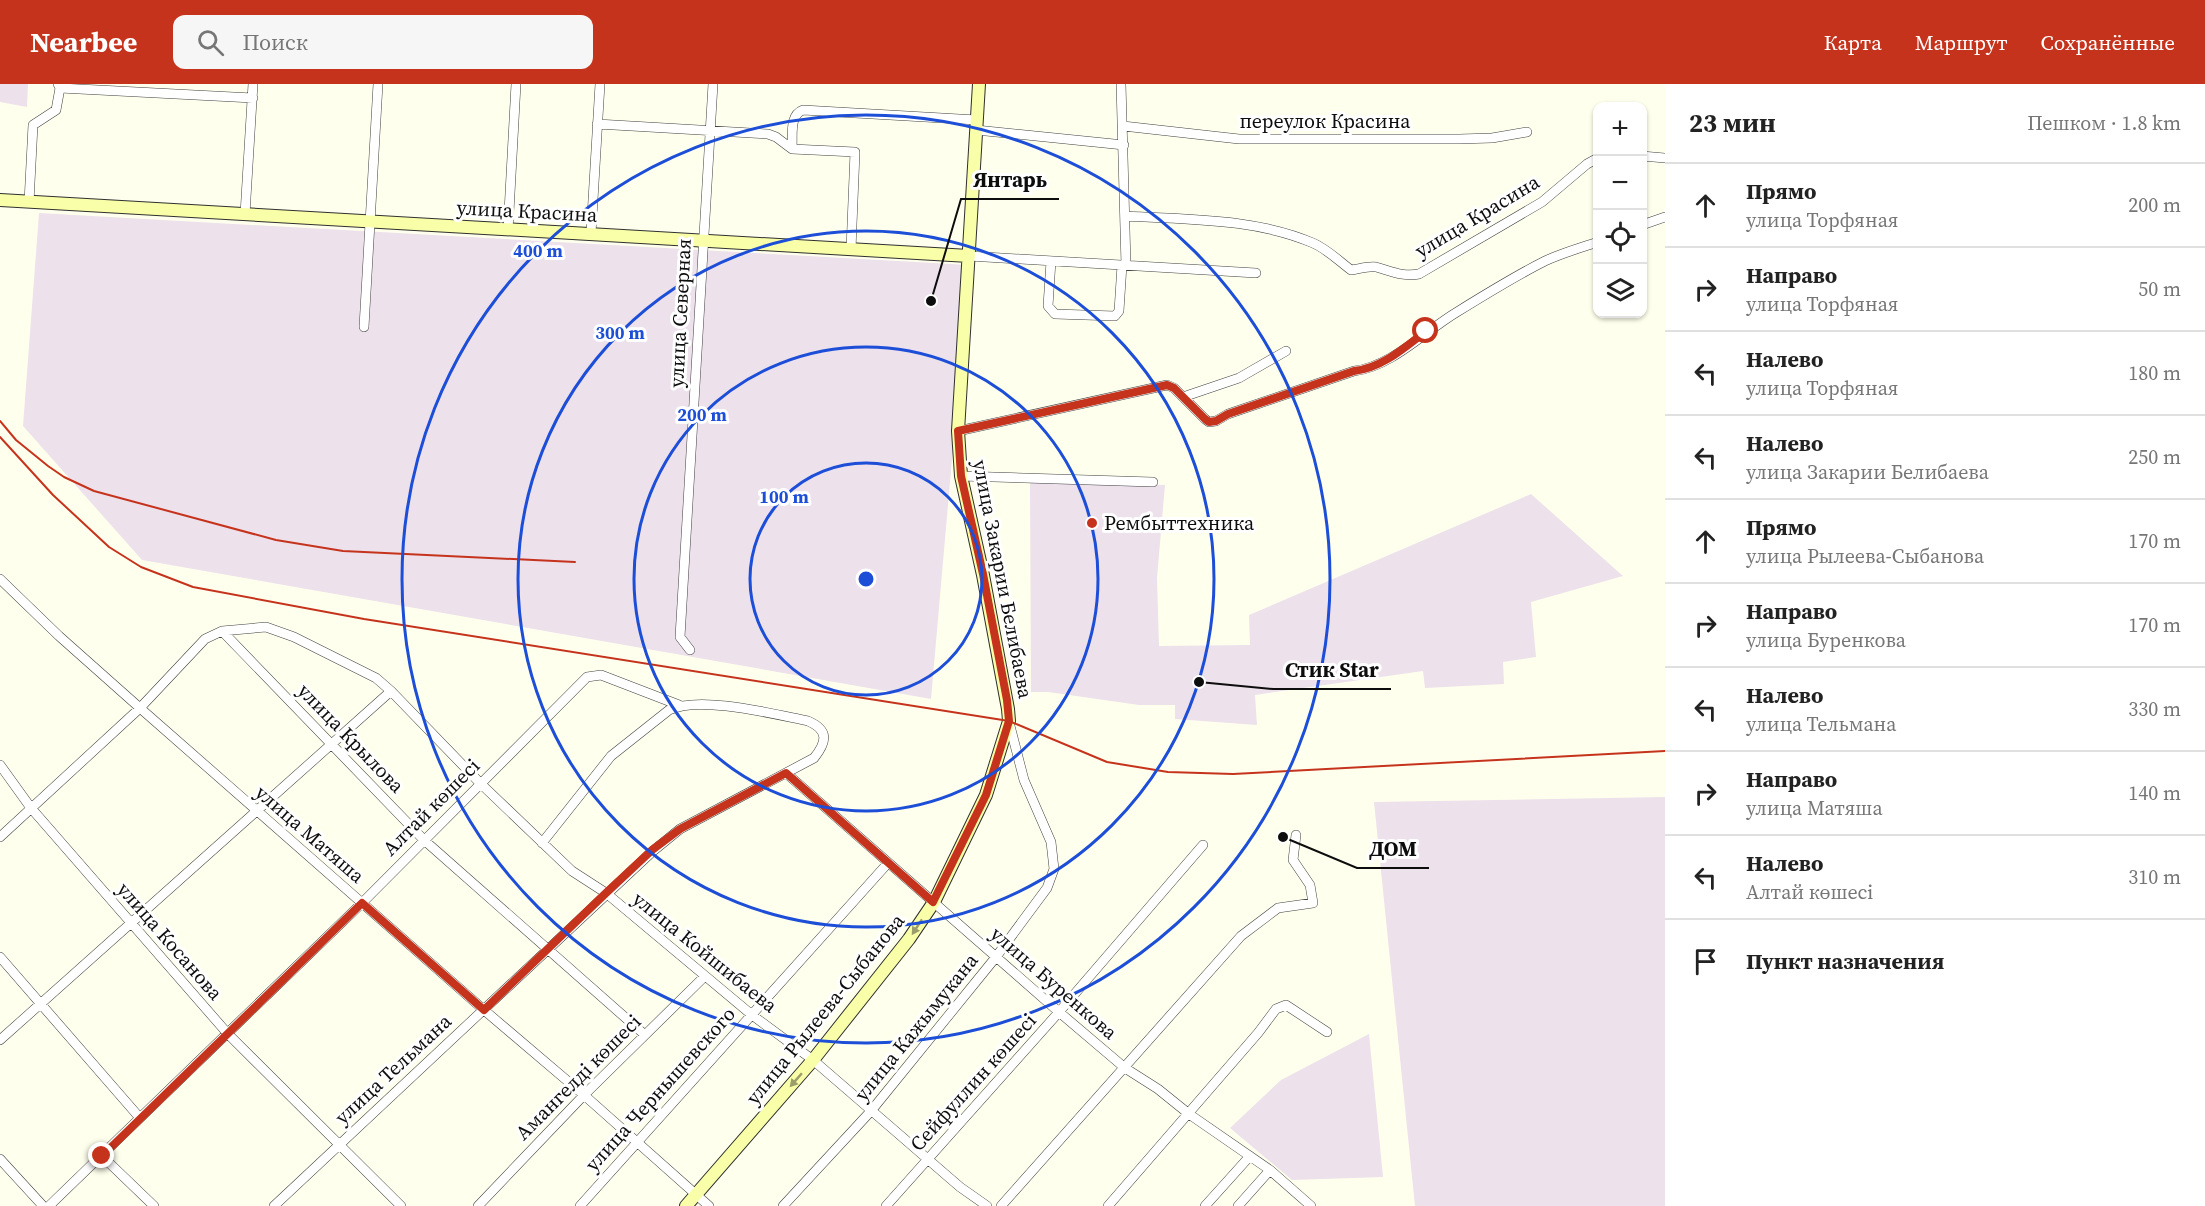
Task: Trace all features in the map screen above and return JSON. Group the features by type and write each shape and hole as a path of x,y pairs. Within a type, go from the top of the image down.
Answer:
{"street":[{"path":"245,214 254,84"},
{"path":"364,327 378,84"},
{"path":"508,230 516,84"},
{"path":"591,233 600,84"},
{"name":"улица Северная","path":"690,650 680,637 712,84"},
{"name":"улица Закарии Белибаева","path":"979,84 958,431 961,476 983,574 1009,721"},
{"path":"1051,261 1048,306 1054,314 1115,315 1119,311 1126,216 1121,84"},
{"path":"29,202 33,125 56,110 59,86 253,98"},
{"path":"792,148 794,117 803,110 976,125 1124,145"},
{"path":"597,124 768,134 792,148 855,152 851,249"},
{"name":"переулок Красина","path":"1123,126 1239,140 1459,139 1492,138 1527,132"},
{"path":"1647,156 1665,158"},
{"name":"улица Красина","path":"1126,216 1238,223 1260,227 1313,243 1351,270 1373,267 1409,276 1419,274 1542,202 1593,161"},
{"name":"улица Красина","path":"0,200 1256,273"},
{"path":"1647,223 1665,217"},
{"path":"958,431 1167,385 1174,388 1209,422 1216,421 1228,414 1343,374 1366,369 1395,355 1446,318 1530,269 1547,260 1593,244"},
{"path":"1183,397 1239,378 1286,351"},
{"path":"961,476 1153,482"},
{"name":"улица Матяша","path":"0,579 59,636 140,708 709,1206"},
{"name":"улица Койшибаева","path":"222,631 266,627 294,636 376,678 480,783 572,871 606,893 752,1015 813,1060 927,1160 987,1206"},
{"path":"0,837 140,708 205,639 222,631"},
{"name":"улица Крылова","path":"222,631 424,840 645,1035"},
{"name":"Алтай көшесі","path":"49,1206 362,903 587,677 601,675 679,705"},
{"path":"0,1040 391,691"},
{"path":"542,843 611,756 669,710 679,705"},
{"name":"улица Тельмана","path":"274,1206 652,850 680,829 814,758 823,747 824,735 817,725 808,721 720,705 679,705"},
{"name":"улица Рылеева-Сыбанова","path":"686,1206 813,1060 909,939 933,902 986,795 1009,721"},
{"name":"улица Кажымукана","path":"783,1206 871,1111 996,957 1047,888 1054,869 1051,842 1024,780 1009,721"},
{"name":"улица Косанова","path":"0,765 31,808 228,1034 401,1206"},
{"name":"улица Буренкова","path":"786,773 1125,1068 1158,1089 1189,1114 1270,1170 1311,1206"},
{"path":"1000,1206 1241,936 1278,908 1312,903 1310,885 1293,860 1296,836"},
{"name":"Сейфуллин көшесі","path":"886,1206 1059,1012 1203,845"},
{"name":"улица Чернышевского","path":"580,1206 888,863"},
{"path":"0,957 140,1118"},
{"name":"Амангелді көшесі","path":"478,1206 584,1095 705,976"},
{"path":"1108,1206 1189,1114 1276,1009 1286,1005 1328,1032"},
{"path":"102,1156 154,1206"},
{"path":"1205,1206 1250,1156"},
{"path":"0,1159 43,1206"},
{"path":"1238,1206 1270,1170"}],"shaded area":[{"path":"0,84 28,84 27,107 0,102"},
{"path":"39,213 969,265 931,699 142,560 23,426"},
{"path":"1030,481 1165,485 1157,578 1159,646 1250,645 1249,615 1531,494 1623,576 1531,602 1536,657 1503,662 1504,684 1425,688 1423,671 1255,695 1257,725 1175,719 1175,705 1139,705 1048,692 1031,692"},
{"path":"1665,797 1665,1206 1415,1206 1374,802"},
{"path":"1369,1034 1383,1177 1292,1180 1230,1128 1281,1080"}],"railway":[{"path":"0,421 16,440 48,466 64,477 94,491 276,540 343,551 575,562"},
{"path":"0,437 53,495 109,547 141,567 193,587 364,619 1009,721 1107,762 1168,772 1233,774 1665,751"}],"place":[{"name":"Янтарь","path":"931,301"},
{"name":"Рембыттехника","path":"1092,523"},
{"name":"Стик Star","path":"1199,682"},
{"name":"ДОМ","path":"1283,837"}],"route":[{"path":"102,1156 362,903 484,1010 652,850 680,829 786,773 933,902 986,795 1009,721 983,574 961,476 958,431 999,420 1167,385 1174,388 1209,422 1216,421 1228,414 1376,365 1395,355 1426,331"}]}
